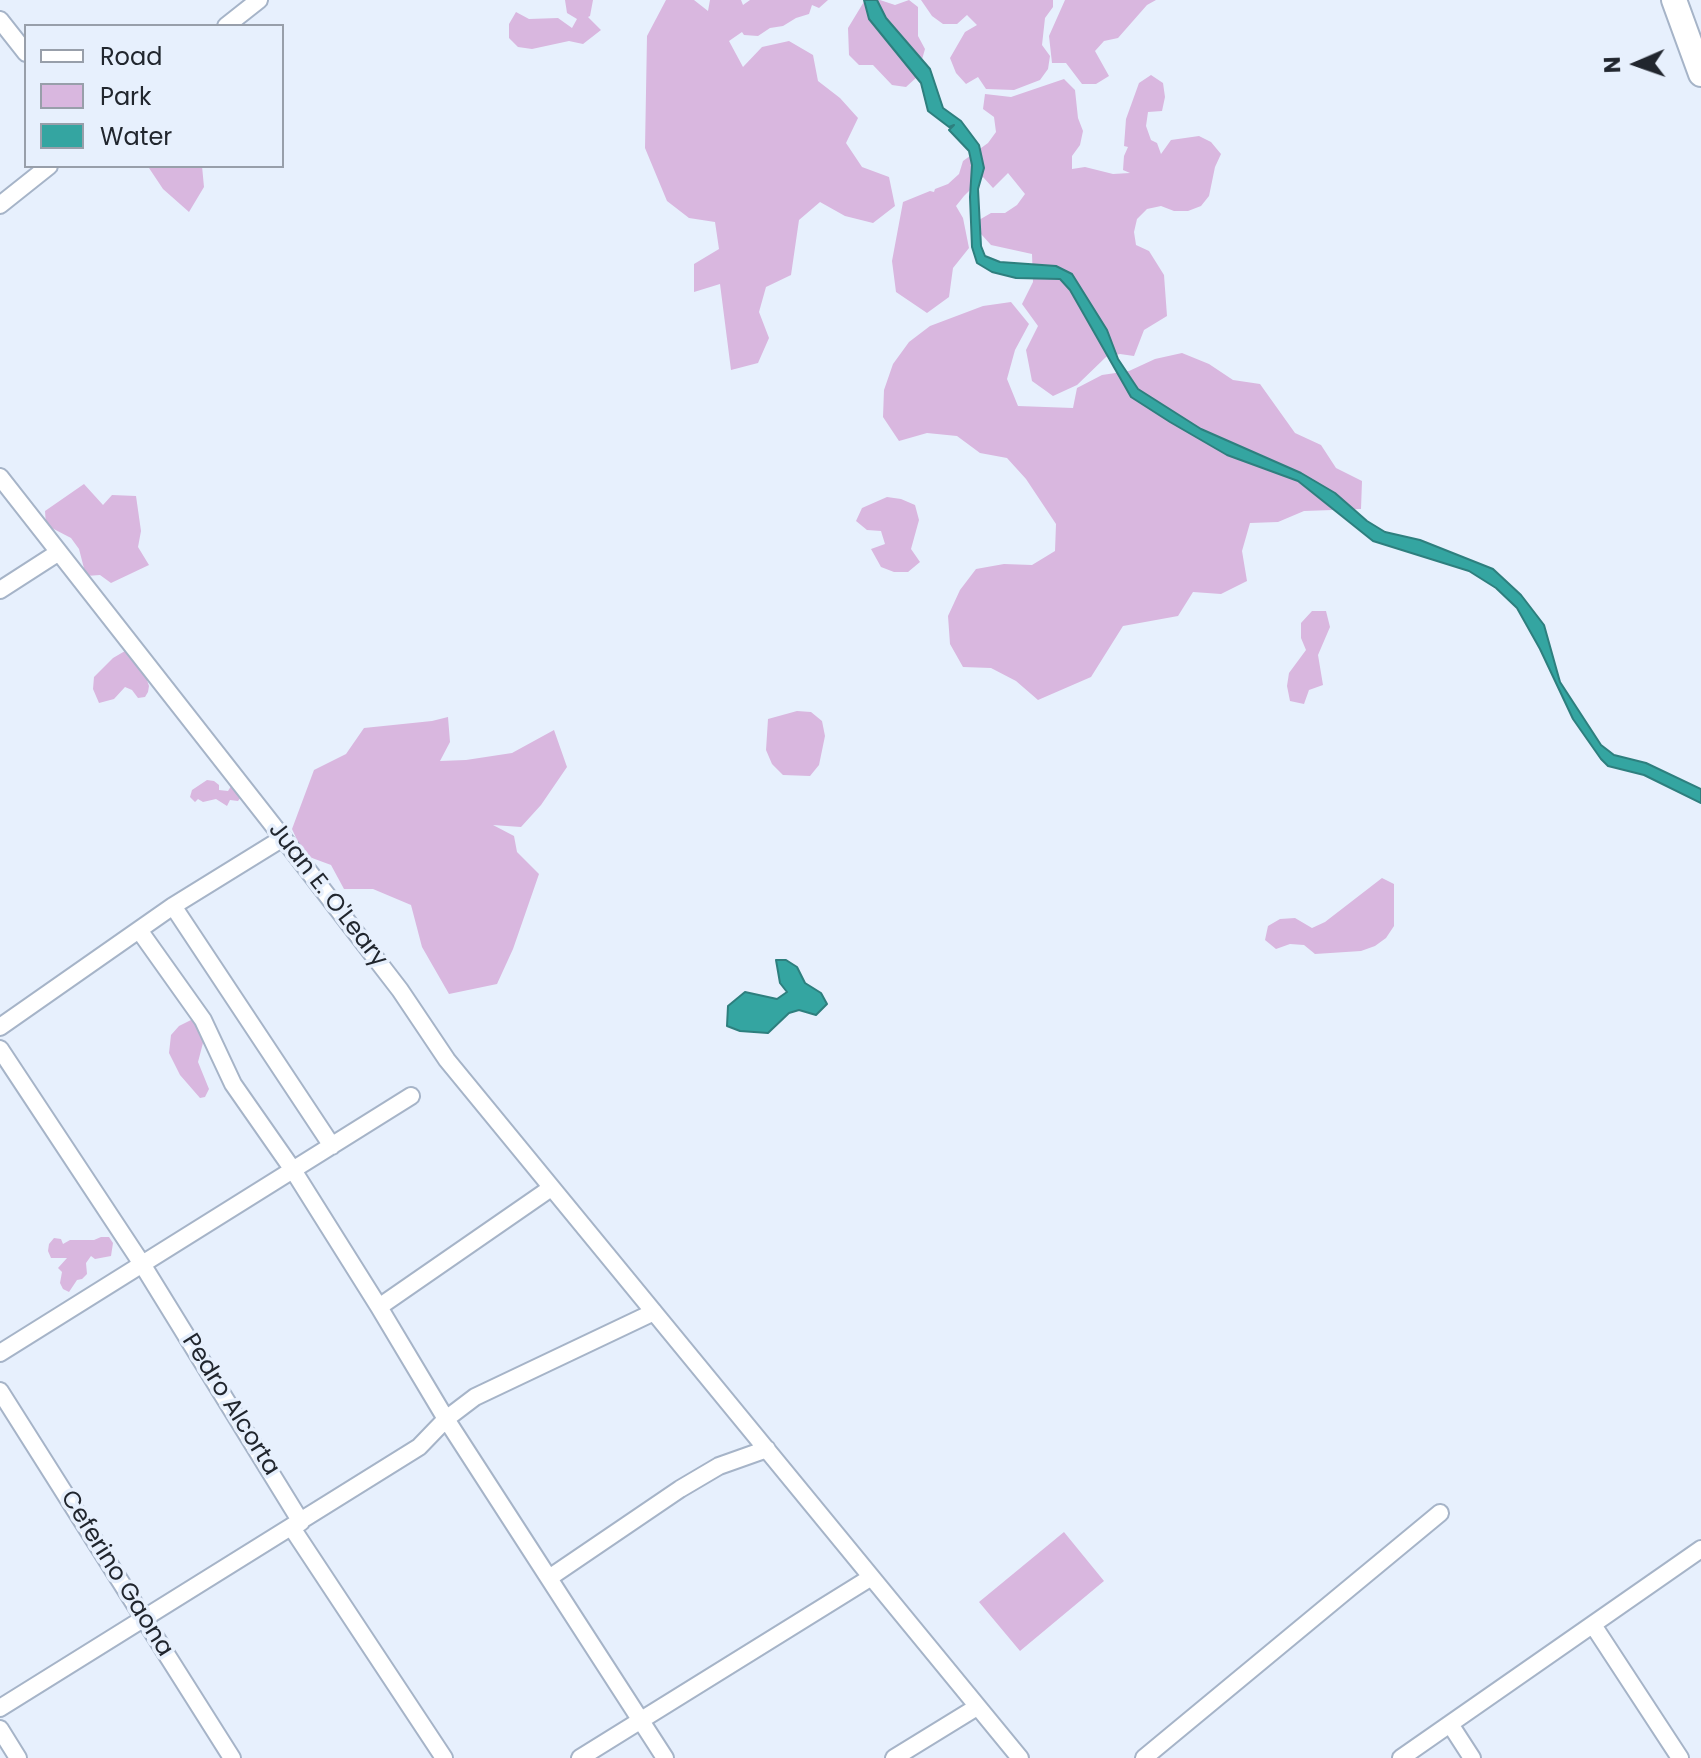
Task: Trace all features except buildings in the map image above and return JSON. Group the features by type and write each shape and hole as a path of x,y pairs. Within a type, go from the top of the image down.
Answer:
{"highway":[{"path":"1674,0 1701,74"}],"street":[{"path":"229,24 259,0"},
{"path":"0,20 24,50"},
{"path":"0,205 46,168"},
{"name":"Juan E. O'Leary","path":"0,477 400,990 447,1060 1020,1758"},
{"path":"0,590 59,552"},
{"path":"0,1027 173,906 283,838"},
{"path":"173,906 332,1146"},
{"path":"139,930 203,1020 233,1084 293,1170 446,1419 665,1758"},
{"name":"Pedro Alcorta","path":"0,1049 142,1264 301,1522 292,1528 444,1758"},
{"path":"0,1353 411,1096"},
{"path":"379,1307 551,1188"},
{"path":"0,1708 419,1447 446,1419 475,1397 654,1312"},
{"name":"Ceferino Gaona","path":"0,1391 232,1758"},
{"path":"549,1578 680,1489 719,1466 767,1449"},
{"path":"1144,1758 1440,1513"},
{"path":"1401,1758 1701,1549"},
{"path":"580,1758 870,1578"},
{"path":"1593,1625 1680,1758"},
{"path":"894,1758 977,1707"},
{"path":"1450,1724 1472,1758"},
{"path":"0,1729 18,1758"}],"green space":[{"path":"565,0 593,0 588,17 601,30 583,44 569,41 532,49 518,47 509,38 509,24 516,12 529,19 558,18 572,28 577,19 567,13"},
{"path":"666,0 694,0 708,11 710,0 741,0 743,5 750,0 828,0 819,8 812,5 809,14 783,26 770,28 758,36 744,35 742,32 729,41 743,67 762,47 789,41 813,55 818,81 840,98 858,118 846,143 862,167 889,177 895,206 873,223 845,216 820,202 799,220 791,275 766,287 759,312 769,338 758,363 731,370 720,284 694,292 694,264 719,249 715,222 689,218 667,201 645,148 647,36"},
{"path":"865,0 880,0 895,5 909,0 918,7 918,36 925,49 917,77 906,87 892,85 873,65 859,65 849,55 848,28"},
{"path":"921,0 1053,0 1053,7 1045,18 1042,45 1050,56 1048,69 1040,80 1014,90 986,89 978,77 966,84 956,73 950,58 965,32 977,25 967,15 957,24 943,24 932,16"},
{"path":"1065,0 1156,0 1147,5 1118,38 1104,41 1095,51 1109,76 1096,84 1082,84 1066,63 1052,63 1049,36"},
{"path":"1151,75 1163,83 1165,97 1162,111 1148,112 1146,126 1161,154 1171,140 1199,136 1211,142 1221,154 1209,196 1201,206 1188,211 1174,211 1161,206 1147,209 1137,219 1134,232 1136,245 1149,251 1164,275 1167,316 1144,330 1134,356 1120,354 1106,357 1077,385 1053,396 1032,381 1026,350 1038,326 1022,304 1033,282 1032,254 991,245 981,234 979,220 991,213 1005,213 1017,205 1025,194 1008,173 993,188 983,177 964,196 956,206 963,218 969,248 953,268 949,297 927,313 896,292 892,261 903,202 948,184 959,174 963,161 988,143 996,132 994,117 983,109 985,94 1011,97 1064,79 1075,90 1078,118 1083,131 1080,145 1072,156 1072,169 1085,167 1113,174 1130,173 1123,170 1128,147 1124,146 1126,119 1139,83"},
{"path":"149,168 202,168 204,187 189,212 163,189"},
{"path":"1011,302 1029,324 1015,350 1007,379 1018,406 1073,408 1077,388 1102,375 1129,371 1155,359 1182,353 1209,364 1233,380 1260,384 1295,433 1321,445 1336,468 1362,481 1361,509 1304,511 1278,522 1250,523 1242,551 1247,581 1221,594 1193,592 1178,616 1123,626 1091,677 1038,700 1016,681 991,668 963,667 950,644 948,616 960,590 976,569 1004,564 1032,565 1055,551 1056,524 1026,479 1007,458 980,453 957,436 927,433 899,441 883,417 884,390 893,364 909,342 930,326 983,306"},
{"path":"84,484 103,505 112,495 136,496 141,531 138,547 149,565 111,583 100,575 86,576 79,549 71,538 46,525 45,511"},
{"path":"887,497 915,505 919,520 911,549 920,562 908,572 894,572 881,567 871,549 885,544 881,531 867,530 856,521 862,508"},
{"path":"1312,611 1326,611 1330,627 1318,655 1323,685 1309,690 1304,704 1290,701 1287,686 1289,673 1306,650 1301,638 1301,623"},
{"path":"125,651 134,654 144,671 148,692 145,697 138,698 125,687 114,699 99,703 93,689 94,677"},
{"path":"797,711 811,712 822,721 825,736 819,765 810,776 783,775 772,764 766,750 768,719"},
{"path":"448,717 450,742 440,761 512,753 554,730 567,767 541,805 521,827 493,825 514,836 517,852 539,874 513,949 497,984 449,994 422,947 411,905 373,889 344,889 331,865 304,855 292,829 314,770 346,754 364,728"},
{"path":"207,780 219,785 219,790 228,791 233,783 243,791 241,797 238,801 230,800 227,806 216,799 203,802 198,799 195,802 190,797 192,790"},
{"path":"1382,878 1394,884 1394,926 1386,938 1375,946 1361,951 1315,954 1304,945 1290,944 1276,949 1265,940 1268,926 1280,919 1295,918 1312,928 1325,922"},
{"path":"195,1018 204,1039 198,1062 209,1089 205,1097 200,1098 180,1075 169,1053 171,1035 179,1026"},
{"path":"109,1237 113,1243 111,1256 95,1259 91,1256 86,1263 87,1274 77,1280 69,1292 63,1289 60,1283 62,1272 58,1268 67,1258 51,1258 49,1244 54,1238 61,1239 63,1244 70,1240"},
{"path":"1064,1532 1104,1581 1020,1651 979,1602"}],"water":[{"path":"864,0 877,0 886,18 930,69 943,108 961,121 979,145 984,168 978,189 981,246 985,256 1000,262 1056,266 1072,274 1107,330 1118,359 1138,389 1201,429 1301,473 1335,493 1385,532 1420,540 1493,569 1521,595 1544,625 1560,682 1601,745 1614,755 1646,763 1701,789 1701,803 1644,775 1608,766 1601,759 1573,719 1517,608 1496,588 1469,571 1373,541 1298,481 1227,455 1170,422 1131,397 1070,290 1060,279 1016,278 992,272 977,263 972,247 972,165 969,151 949,130 954,125 949,127 928,111 921,83 869,19"},
{"path":"776,960 786,960 797,967 805,983 821,993 827,1004 816,1015 799,1010 789,1013 768,1033 740,1031 727,1026 728,1006 745,992 777,999 787,992 780,983"}]}
